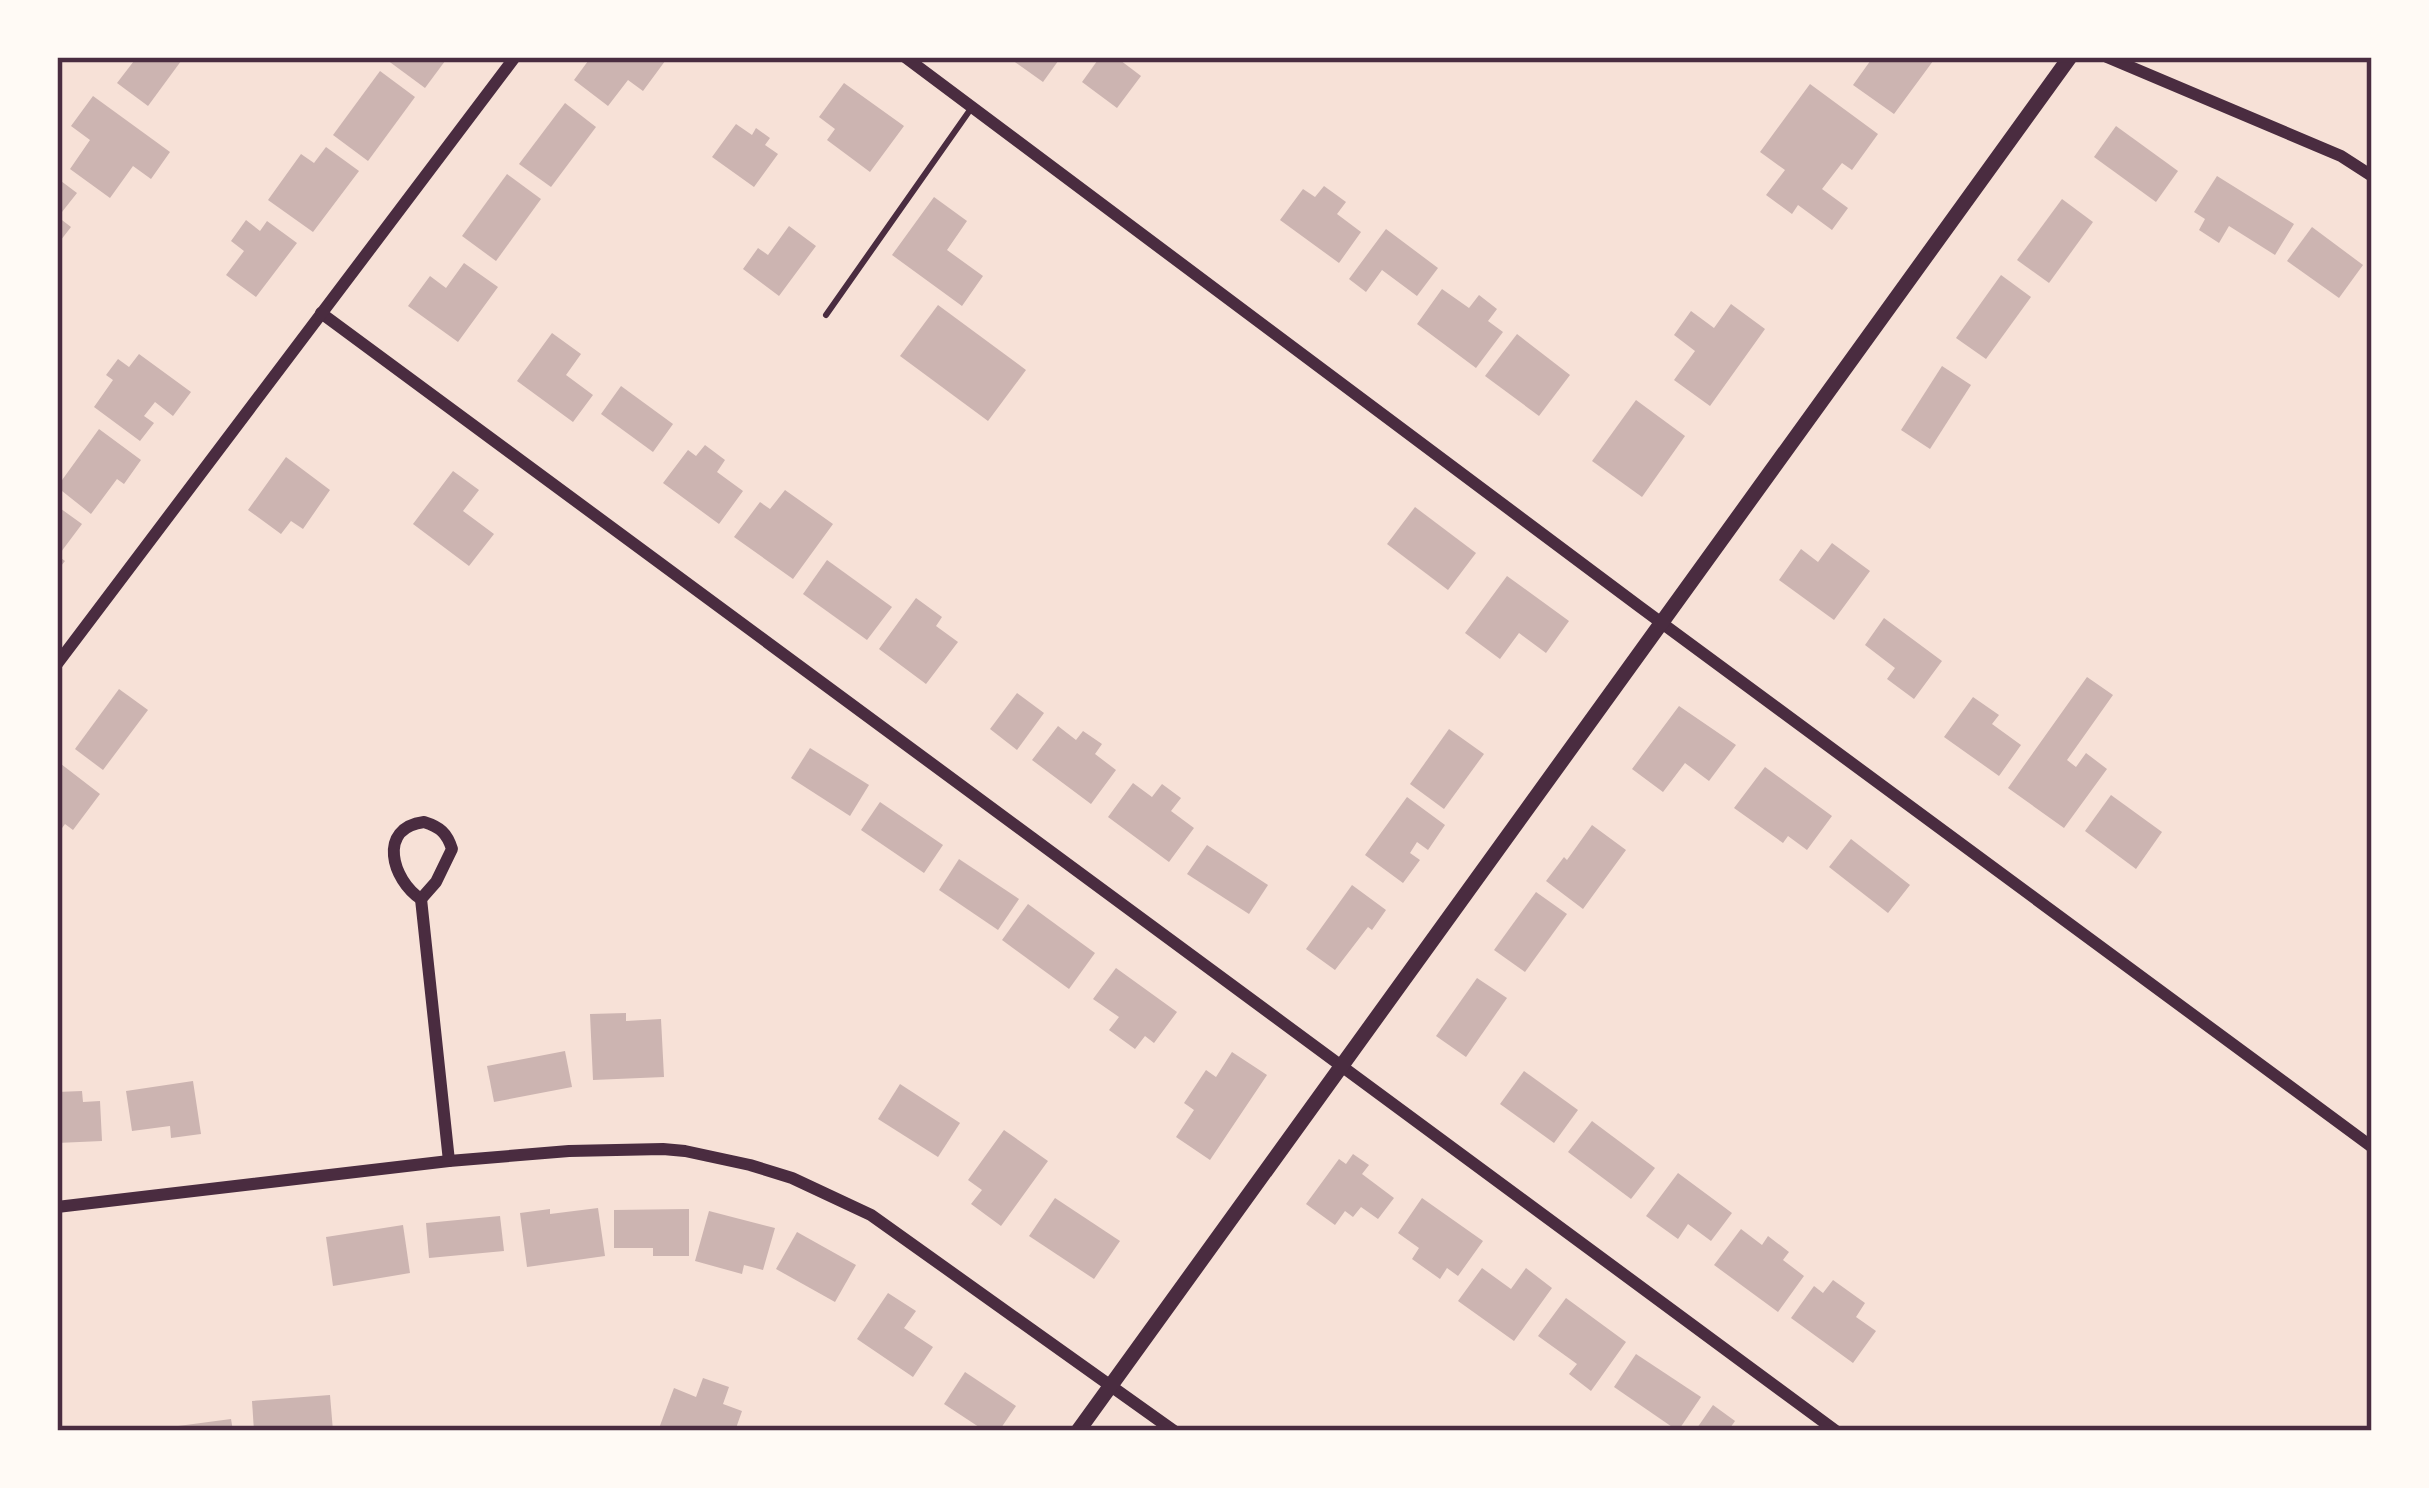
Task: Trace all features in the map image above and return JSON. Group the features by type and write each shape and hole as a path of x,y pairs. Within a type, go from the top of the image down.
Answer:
{"street":[{"path":"57,664 515,57"},
{"path":"905,57 2372,1147"},
{"path":"1078,1431 2070,57"},
{"path":"2108,57 2341,156 2372,176"},
{"path":"321,313 1836,1431"},
{"path":"421,899 436,883 452,849 448,836 424,822 403,830 394,853 399,877 421,899 449,1161"},
{"path":"57,1207 569,1151 663,1149 750,1165 792,1178 872,1215 1174,1431"}],"lane":[{"path":"826,315 973,108"}],"building":[{"path":"137,57 184,57 148,106 117,83"},
{"path":"383,57 448,57 425,88"},
{"path":"591,57 668,57 643,91 628,80 608,106 574,80"},
{"path":"1008,57 1061,57 1043,82"},
{"path":"1100,57 1116,57 1141,76 1117,108 1082,82"},
{"path":"1873,57 1936,57 1894,114 1853,85"},
{"path":"380,71 415,97 368,161 333,135"},
{"path":"844,83 904,126 870,172 827,140 835,129 819,117"},
{"path":"1810,84 1878,134 1852,170 1842,163 1822,189 1848,208 1832,230 1798,205 1792,214 1766,195 1785,170 1760,152"},
{"path":"93,96 170,152 151,179 133,166 110,198 70,169 90,140 71,126"},
{"path":"565,103 596,127 551,187 519,164"},
{"path":"736,124 752,135 756,128 770,138 765,145 778,154 754,187 712,157"},
{"path":"2116,126 2178,171 2156,202 2094,157"},
{"path":"326,147 359,171 313,232 268,200 301,154 314,163"},
{"path":"507,174 541,199 496,261 462,236"},
{"path":"2217,176 2294,224 2275,255 2229,226 2219,243 2199,230 2205,219 2194,212"},
{"path":"57,178 77,193 58,217 71,227 57,245"},
{"path":"1324,186 1346,202 1337,214 1361,232 1339,263 1280,220 1303,189 1315,197"},
{"path":"934,197 967,221 947,250 983,276 962,306 892,255"},
{"path":"2062,199 2093,222 2049,283 2017,260"},
{"path":"246,220 260,231 267,221 297,243 256,297 226,275 244,251 231,241"},
{"path":"789,226 816,246 779,296 743,269 758,248 768,255"},
{"path":"2312,227 2363,265 2339,298 2287,261"},
{"path":"1386,229 1438,268 1417,296 1382,270 1366,292 1349,279"},
{"path":"464,263 498,287 458,342 408,306 430,276 446,288"},
{"path":"2001,275 2031,297 1986,359 1956,338"},
{"path":"1442,289 1469,308 1479,295 1497,309 1488,321 1503,332 1476,368 1417,324"},
{"path":"1731,304 1765,329 1710,406 1674,380 1695,351 1674,335 1691,311 1714,328"},
{"path":"938,305 1026,370 988,421 900,356"},
{"path":"552,333 581,354 566,375 593,395 573,422 517,381"},
{"path":"1517,334 1570,375 1539,416 1485,376"},
{"path":"139,354 191,392 173,416 155,402 144,416 154,423 140,441 94,407 113,380 106,375 118,359 129,367"},
{"path":"1942,366 1971,385 1930,449 1901,430"},
{"path":"621,386 673,424 653,452 601,414"},
{"path":"1636,400 1685,436 1642,497 1592,461"},
{"path":"99,429 141,460 124,484 117,479 91,514 57,487"},
{"path":"705,445 725,460 717,472 743,491 719,524 663,483 688,450 696,456"},
{"path":"286,457 330,490 303,529 291,521 281,534 248,510"},
{"path":"453,471 479,490 463,511 494,534 469,566 413,524"},
{"path":"785,490 833,524 793,579 734,537 760,502 770,509"},
{"path":"57,506 82,524 58,556 65,561 57,571"},
{"path":"1415,507 1476,553 1448,590 1387,544"},
{"path":"1832,543 1870,571 1834,620 1779,580 1801,549 1818,562"},
{"path":"827,560 892,607 867,640 803,594"},
{"path":"1507,576 1569,621 1546,653 1519,633 1500,659 1465,633"},
{"path":"916,598 942,617 936,626 958,642 926,684 879,649"},
{"path":"1884,618 1942,661 1914,699 1887,679 1895,668 1865,645"},
{"path":"2087,677 2113,695 2067,760 2076,767 2086,753 2107,769 2064,828 2008,788"},
{"path":"119,689 148,710 103,770 75,749"},
{"path":"1017,693 1044,713 1017,750 990,729"},
{"path":"1973,697 1999,715 1992,724 2021,745 1999,776 1944,737"},
{"path":"1679,706 1736,745 1709,781 1685,763 1663,792 1632,769"},
{"path":"1058,726 1076,740 1083,731 1102,744 1095,754 1116,770 1091,804 1032,760"},
{"path":"1449,729 1484,754 1444,809 1410,784"},
{"path":"810,748 869,785 850,816 791,778"},
{"path":"61,764 100,794 73,830 65,824 57,835 57,769"},
{"path":"1765,767 1832,816 1807,850 1788,836 1783,843 1734,808"},
{"path":"1133,783 1152,797 1162,784 1181,798 1171,811 1194,828 1169,862 1108,817"},
{"path":"2111,795 2162,832 2136,869 2085,831"},
{"path":"1407,797 1445,825 1428,850 1417,842 1410,853 1420,860 1403,883 1365,855"},
{"path":"880,802 943,845 924,873 861,830"},
{"path":"1592,825 1626,850 1583,909 1546,881"},
{"path":"1851,839 1910,885 1888,913 1829,867"},
{"path":"1207,845 1268,885 1249,914 1187,874"},
{"path":"959,859 1019,899 998,930 939,890"},
{"path":"1352,885 1386,910 1335,970 1306,949"},
{"path":"1536,892 1567,914 1525,972 1494,950"},
{"path":"1028,904 1095,953 1069,989 1002,940"},
{"path":"1116,968 1177,1012 1154,1043 1145,1036 1135,1049 1109,1030 1119,1017 1093,999"},
{"path":"1477,978 1507,998 1466,1057 1436,1036"},
{"path":"626,1013 626,1021 661,1019 664,1077 593,1080 590,1014"},
{"path":"565,1051 572,1087 494,1102 487,1066"},
{"path":"1232,1052 1267,1075 1210,1160 1176,1137 1194,1110 1184,1103 1206,1070 1216,1077"},
{"path":"1524,1071 1578,1110 1554,1143 1500,1104"},
{"path":"193,1081 201,1134 171,1138 170,1126 132,1131 126,1091"},
{"path":"900,1084 960,1123 938,1157 878,1119"},
{"path":"82,1091 83,1102 100,1101 102,1141 57,1143 57,1092"},
{"path":"1592,1121 1655,1168 1631,1199 1568,1152"},
{"path":"1004,1130 1048,1161 1001,1226 971,1204 982,1190 968,1180"},
{"path":"1353,1154 1369,1165 1362,1174 1394,1198 1378,1219 1361,1207 1353,1217 1345,1211 1335,1225 1306,1204 1339,1159 1346,1164"},
{"path":"1678,1173 1732,1213 1711,1241 1688,1224 1678,1239 1646,1216"},
{"path":"1055,1198 1120,1241 1094,1279 1029,1236"},
{"path":"1422,1198 1483,1241 1458,1276 1447,1268 1440,1279 1412,1259 1419,1248 1398,1233"},
{"path":"598,1208 605,1256 527,1267 520,1213"},
{"path":"689,1209 689,1256 653,1256 653,1248 614,1248 614,1210"},
{"path":"709,1211 775,1228 763,1270 744,1265 742,1274 695,1261"},
{"path":"500,1216 504,1251 429,1258 426,1223"},
{"path":"403,1225 410,1273 333,1286 326,1237"},
{"path":"1741,1229 1762,1245 1768,1236 1789,1252 1783,1260 1804,1276 1778,1312 1714,1265"},
{"path":"797,1232 856,1265 835,1302 776,1269"},
{"path":"1482,1268 1511,1289 1526,1268 1552,1288 1514,1341 1458,1301"},
{"path":"1833,1280 1865,1303 1856,1317 1876,1331 1853,1363 1791,1318 1814,1286 1823,1293"},
{"path":"888,1293 916,1311 904,1328 933,1347 913,1377 857,1339"},
{"path":"1566,1298 1626,1342 1591,1391 1569,1374 1577,1364 1538,1336"},
{"path":"1636,1354 1701,1397 1678,1431 1614,1387"},
{"path":"965,1372 1016,1406 999,1431 985,1431 944,1404"},
{"path":"703,1378 729,1387 723,1404 742,1411 735,1431 658,1431 674,1388 696,1397"},
{"path":"330,1395 333,1431 254,1431 252,1401"},
{"path":"1713,1405 1735,1421 1728,1431 1695,1431"},
{"path":"231,1419 233,1431 163,1428"}]}
